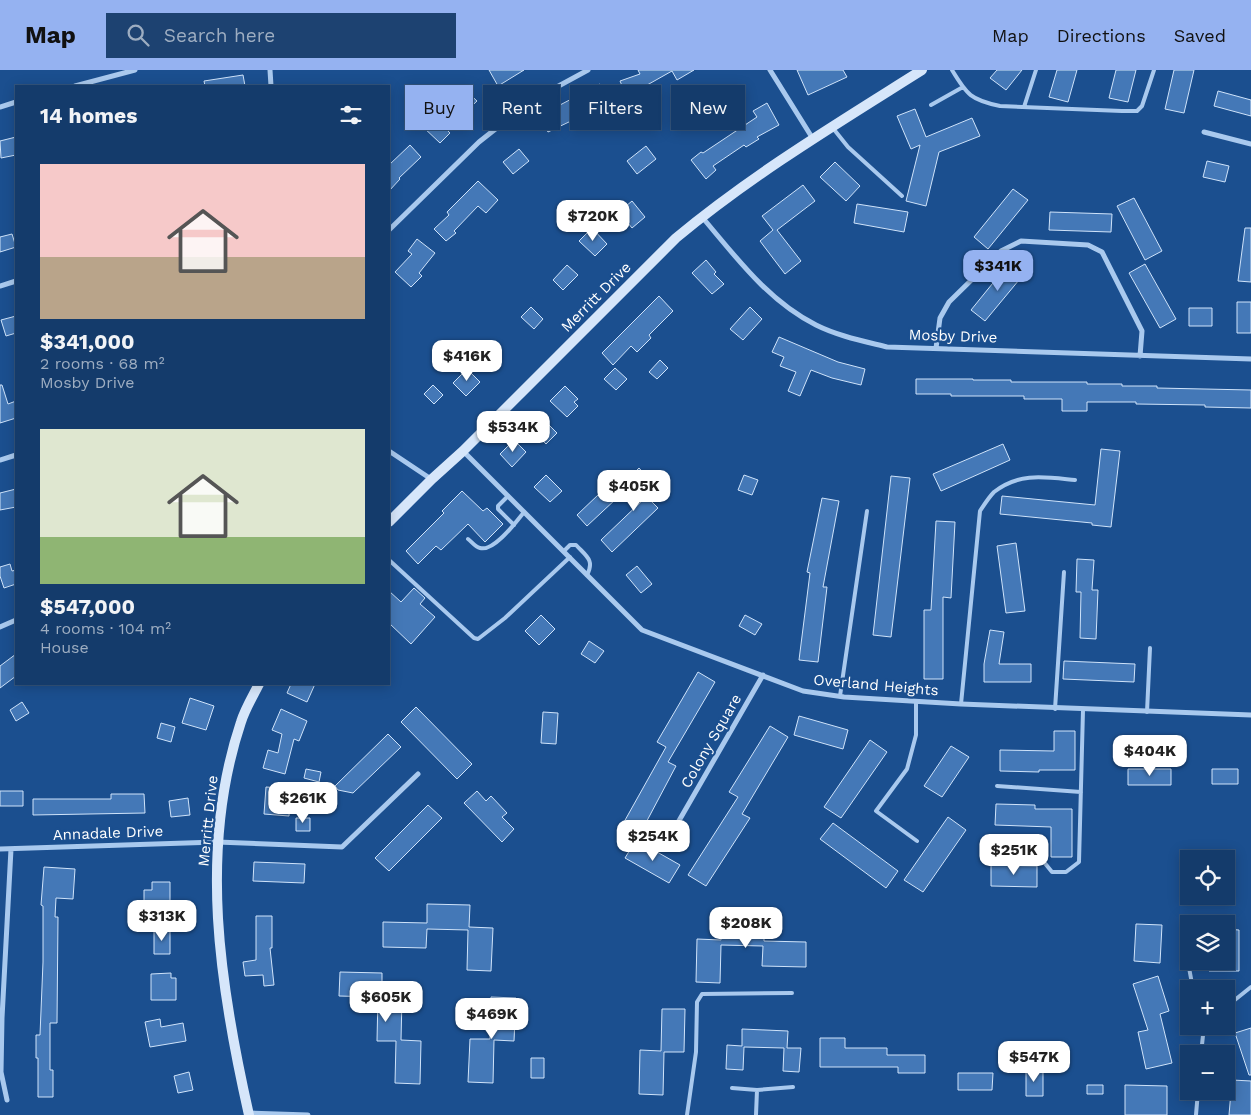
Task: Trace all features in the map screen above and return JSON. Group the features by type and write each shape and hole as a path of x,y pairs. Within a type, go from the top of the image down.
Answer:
{"main road":[{"name":"Merritt Drive","path":"390,521 463,451 676,238 702,217 813,138 922,70"},
{"name":"Merritt Drive","path":"249,1114 230,1021 218,936 217,842 225,784 241,721 258,685"}],"street":[{"path":"79,85 135,70"},
{"path":"270,70 271,85"},
{"path":"390,229 480,142 531,101 588,70"},
{"path":"770,70 813,138"},
{"path":"0,107 15,102"},
{"path":"1204,132 1251,144"},
{"name":"Mosby Drive","path":"702,217 753,277 782,304 816,325 849,338 887,347 1251,360"},
{"path":"936,348 940,318 949,302 1001,251 1022,241 1088,245 1102,252 1142,331 1140,356"},
{"path":"0,286 15,281"},
{"name":"Overland Heights","path":"463,451 642,630 803,691 916,702 1055,709 1251,715"},
{"path":"390,452 432,479"},
{"path":"0,460 15,455"},
{"path":"0,627 15,620"},
{"name":"Colony Square","path":"665,845 762,675"},
{"name":"Annadale Drive","path":"0,849 217,842 342,847 418,774"},
{"path":"7,1100 1,1072 1,1018 11,849"},
{"path":"249,1114 308,1115"}],"lane":[{"path":"952,70 970,96 982,102 1000,106 1137,111 1142,106 1154,70"},
{"path":"1024,107 1036,70"},
{"path":"931,105 963,87"},
{"path":"832,127 848,147 902,196"},
{"path":"961,704 980,511 994,493 1020,478 1036,476 1075,480"},
{"path":"508,496 498,506 498,509 514,525"},
{"path":"840,696 867,511"},
{"path":"468,539 477,547 482,549 488,548 514,525 524,512"},
{"path":"564,551 570,545 576,545 590,560 591,567 587,575"},
{"path":"390,561 441,609 474,638 478,639 505,618 570,557"},
{"path":"1055,709 1064,572"},
{"path":"1147,712 1150,648"},
{"path":"916,702 916,735 907,769 876,811 917,841"},
{"path":"998,844 1031,846 1052,872 1066,872 1079,862 1084,710"},
{"path":"997,786 1081,792"},
{"path":"1235,1000 1251,987"},
{"path":"687,1115 696,1052 698,1002 702,994 792,993"},
{"path":"732,1088 757,1090 793,1087"},
{"path":"756,1115 757,1090"},
{"path":"1196,1115 1197,1100"}],"building":[{"path":"489,70 524,70 500,85 497,85"},
{"path":"638,70 694,70 677,80 672,71 647,85 622,85 620,81 640,74"},
{"path":"797,70 843,70 847,77 808,95"},
{"path":"997,70 1022,70 1006,90 990,78"},
{"path":"1057,70 1077,70 1068,102 1049,97"},
{"path":"1116,70 1136,70 1128,102 1109,98"},
{"path":"1174,70 1194,70 1184,113 1165,109"},
{"path":"243,75 245,85 205,85 204,81"},
{"path":"1218,91 1251,100 1251,116 1214,106"},
{"path":"570,100 570,121 560,126 560,105"},
{"path":"767,103 779,125 713,166 716,170 706,179 691,160 738,130 745,130 745,125 757,117 753,111"},
{"path":"915,109 926,137 972,118 980,136 939,152 926,206 906,201 920,145 911,149 897,116"},
{"path":"426,130 447,130 450,133 440,143"},
{"path":"15,137 15,155 1,158 0,141"},
{"path":"410,145 421,157 399,178 390,190 390,164"},
{"path":"646,146 656,159 637,174 627,161"},
{"path":"519,149 529,161 513,174 503,162"},
{"path":"1207,161 1229,166 1225,182 1203,177"},
{"path":"835,162 860,186 846,201 820,177"},
{"path":"478,181 498,200 486,213 478,206 454,231 456,233 446,241 434,229 449,215 447,212"},
{"path":"803,185 815,201 777,230 801,261 785,274 760,241 773,230 762,216"},
{"path":"1013,189 1028,200 988,249 974,237"},
{"path":"1134,198 1162,251 1145,260 1117,206"},
{"path":"632,201 645,217 632,228 619,212"},
{"path":"857,204 908,212 904,232 854,223"},
{"path":"1050,212 1112,214 1111,232 1049,230"},
{"path":"592,228 607,244 595,256 579,241"},
{"path":"1245,228 1251,228 1251,282 1238,281"},
{"path":"12,234 15,247 0,252 0,237"},
{"path":"417,239 435,253 419,273 422,276 411,287 395,272 412,254 408,251"},
{"path":"706,260 716,272 714,274 724,284 712,294 692,273"},
{"path":"1010,262 1024,274 985,321 971,310"},
{"path":"1145,264 1176,319 1160,328 1129,273"},
{"path":"567,265 578,275 563,290 553,280"},
{"path":"659,296 673,311 649,335 651,338 637,352 631,346 613,365 602,353"},
{"path":"1237,302 1251,302 1251,333 1237,333"},
{"path":"531,307 543,319 534,329 521,317"},
{"path":"750,307 762,319 743,340 730,329"},
{"path":"1189,308 1212,308 1212,326 1189,326"},
{"path":"15,316 15,333 6,336 1,320"},
{"path":"779,337 838,362 865,369 861,385 832,378 811,370 800,396 788,391 796,372 780,366 784,357 772,352"},
{"path":"660,360 668,368 657,379 649,372"},
{"path":"615,368 627,379 616,390 604,379"},
{"path":"467,369 480,382 466,396 453,383"},
{"path":"916,379 1087,382 1087,384 1122,384 1122,386 1157,386 1157,388 1251,390 1251,408 1136,404 1136,402 1087,402 1087,411 1062,411 1062,399 1024,399 1024,396 916,394"},
{"path":"0,385 2,385 8,404 15,401 15,418 0,423"},
{"path":"433,385 443,395 434,404 424,394"},
{"path":"565,386 578,399 574,402 578,406 567,417 550,401"},
{"path":"538,414 557,433 546,444 527,425"},
{"path":"514,440 526,452 512,467 500,454"},
{"path":"1003,444 1010,460 941,491 933,474"},
{"path":"1101,449 1120,451 1111,527 1092,525 1092,523 1000,514 1002,496 1095,505"},
{"path":"639,468 661,491 650,500 658,508 612,552 601,540 646,497 628,479"},
{"path":"621,473 632,484 587,526 577,515"},
{"path":"546,475 562,491 550,502 534,487"},
{"path":"744,475 758,480 752,495 738,490"},
{"path":"891,476 910,478 891,637 873,635"},
{"path":"15,489 15,507 0,510 0,493"},
{"path":"462,491 483,511 487,508 503,524 485,542 468,524 441,550 436,546 418,564 406,551 444,513 442,511"},
{"path":"822,498 839,501 823,587 827,587 818,662 799,660 810,573 807,572"},
{"path":"936,521 955,522 951,598 943,597 943,679 924,679 924,610 931,610"},
{"path":"1016,543 1025,611 1006,613 997,546"},
{"path":"1077,559 1094,560 1092,590 1098,590 1096,639 1080,638 1081,592 1076,592"},
{"path":"10,564 12,571 15,570 15,584 4,588 0,576 0,567"},
{"path":"637,566 652,584 641,593 626,575"},
{"path":"414,588 425,598 420,604 435,617 411,644 390,624 390,592 401,602"},
{"path":"541,615 555,629 539,645 525,631"},
{"path":"745,615 762,624 755,635 739,626"},
{"path":"990,630 1004,632 999,664 1031,664 1031,682 984,682 984,664"},
{"path":"589,641 604,651 595,663 581,654"},
{"path":"15,655 15,677 0,688 0,666"},
{"path":"1064,661 1135,664 1134,682 1063,679"},
{"path":"698,672 715,682 668,762 676,766 641,832 624,822 666,747 657,742"},
{"path":"291,685 315,685 307,702 287,693"},
{"path":"190,698 214,706 206,730 182,723"},
{"path":"22,702 29,713 16,721 10,710"},
{"path":"416,707 472,764 457,779 401,722"},
{"path":"281,709 307,721 299,741 294,739 285,774 263,768 268,750 278,753 282,734 272,730"},
{"path":"543,712 558,713 556,744 541,743"},
{"path":"799,716 848,730 843,749 794,735"},
{"path":"161,723 175,727 171,742 157,738"},
{"path":"770,726 788,737 742,814 750,818 706,886 688,875 738,797 729,792"},
{"path":"1054,731 1075,731 1075,770 1039,770 1039,772 1000,771 1000,750 1054,751"},
{"path":"388,734 401,747 353,793 338,790 335,786"},
{"path":"870,740 887,752 841,818 824,807"},
{"path":"951,746 969,757 942,797 924,786"},
{"path":"306,769 321,772 319,782 304,778"},
{"path":"1128,769 1171,769 1171,785 1128,785"},
{"path":"1212,769 1238,769 1238,784 1212,784"},
{"path":"266,787 283,788 282,797 290,798 289,816 264,814"},
{"path":"0,791 23,791 23,806 0,806"},
{"path":"477,791 486,801 491,796 507,813 502,817 514,829 502,842 464,803"},
{"path":"111,794 144,794 145,813 33,815 33,799 111,799"},
{"path":"188,798 190,815 171,817 169,801"},
{"path":"996,804 1035,805 1035,809 1072,809 1072,857 1051,857 1051,827 995,825"},
{"path":"428,805 442,818 389,871 375,858"},
{"path":"948,817 966,830 923,892 904,880"},
{"path":"296,818 310,818 310,831 296,831"},
{"path":"833,823 898,871 886,888 820,839"},
{"path":"636,840 680,865 669,883 625,858"},
{"path":"254,862 305,864 304,883 253,881"},
{"path":"991,865 1037,866 1037,887 991,886"},
{"path":"44,867 75,869 73,899 56,898 55,917 58,917 57,1023 50,1023 50,1070 53,1070 53,1097 38,1097 38,1058 36,1058 36,1035 40,1035 43,962 43,906 41,905"},
{"path":"152,882 170,882 170,907 144,907 144,890 152,890"},
{"path":"427,904 470,905 469,927 493,928 491,971 467,970 468,930 427,929 426,948 383,947 383,922 427,923"},
{"path":"256,916 272,916 272,948 270,948 274,985 264,986 263,975 245,976 243,962 256,960"},
{"path":"721,920 764,921 764,941 806,942 806,967 762,966 763,946 721,945 720,983 696,982 697,939 721,940"},
{"path":"1136,924 1162,925 1160,963 1134,961"},
{"path":"1235,930 1239,930 1239,971 1209,971 1235,970"},
{"path":"154,931 170,931 170,954 154,954"},
{"path":"340,972 382,973 382,997 402,998 401,1040 421,1041 420,1084 395,1083 396,1041 377,1041 378,997 339,996"},
{"path":"171,973 171,978 176,978 176,1000 151,1000 151,974"},
{"path":"1158,976 1169,1011 1160,1014 1172,1063 1146,1069 1138,1032 1148,1030 1133,984"},
{"path":"491,997 516,998 514,1041 494,1040 493,1083 468,1082 470,1039 490,1039"},
{"path":"662,1009 685,1009 684,1052 664,1052 663,1095 639,1094 640,1050 661,1051"},
{"path":"160,1019 161,1027 183,1023 186,1041 150,1047 145,1022"},
{"path":"1251,1028 1251,1075 1249,1075 1235,1033"},
{"path":"742,1029 788,1031 787,1048 801,1048 799,1072 783,1071 784,1048 744,1047 743,1070 726,1069 727,1045 742,1046"},
{"path":"820,1038 845,1038 845,1048 887,1048 887,1055 925,1055 925,1073 898,1073 898,1067 820,1067"},
{"path":"531,1058 544,1058 544,1078 531,1078"},
{"path":"1026,1071 1043,1071 1043,1096 1026,1096"},
{"path":"189,1072 193,1090 178,1093 174,1076"},
{"path":"958,1073 993,1073 992,1090 958,1090"},
{"path":"1235,1080 1251,1081 1251,1115 1229,1115 1230,1100 1235,1100"},
{"path":"1087,1085 1103,1085 1103,1094 1087,1094"},
{"path":"1125,1085 1167,1086 1167,1115 1125,1115"}]}
